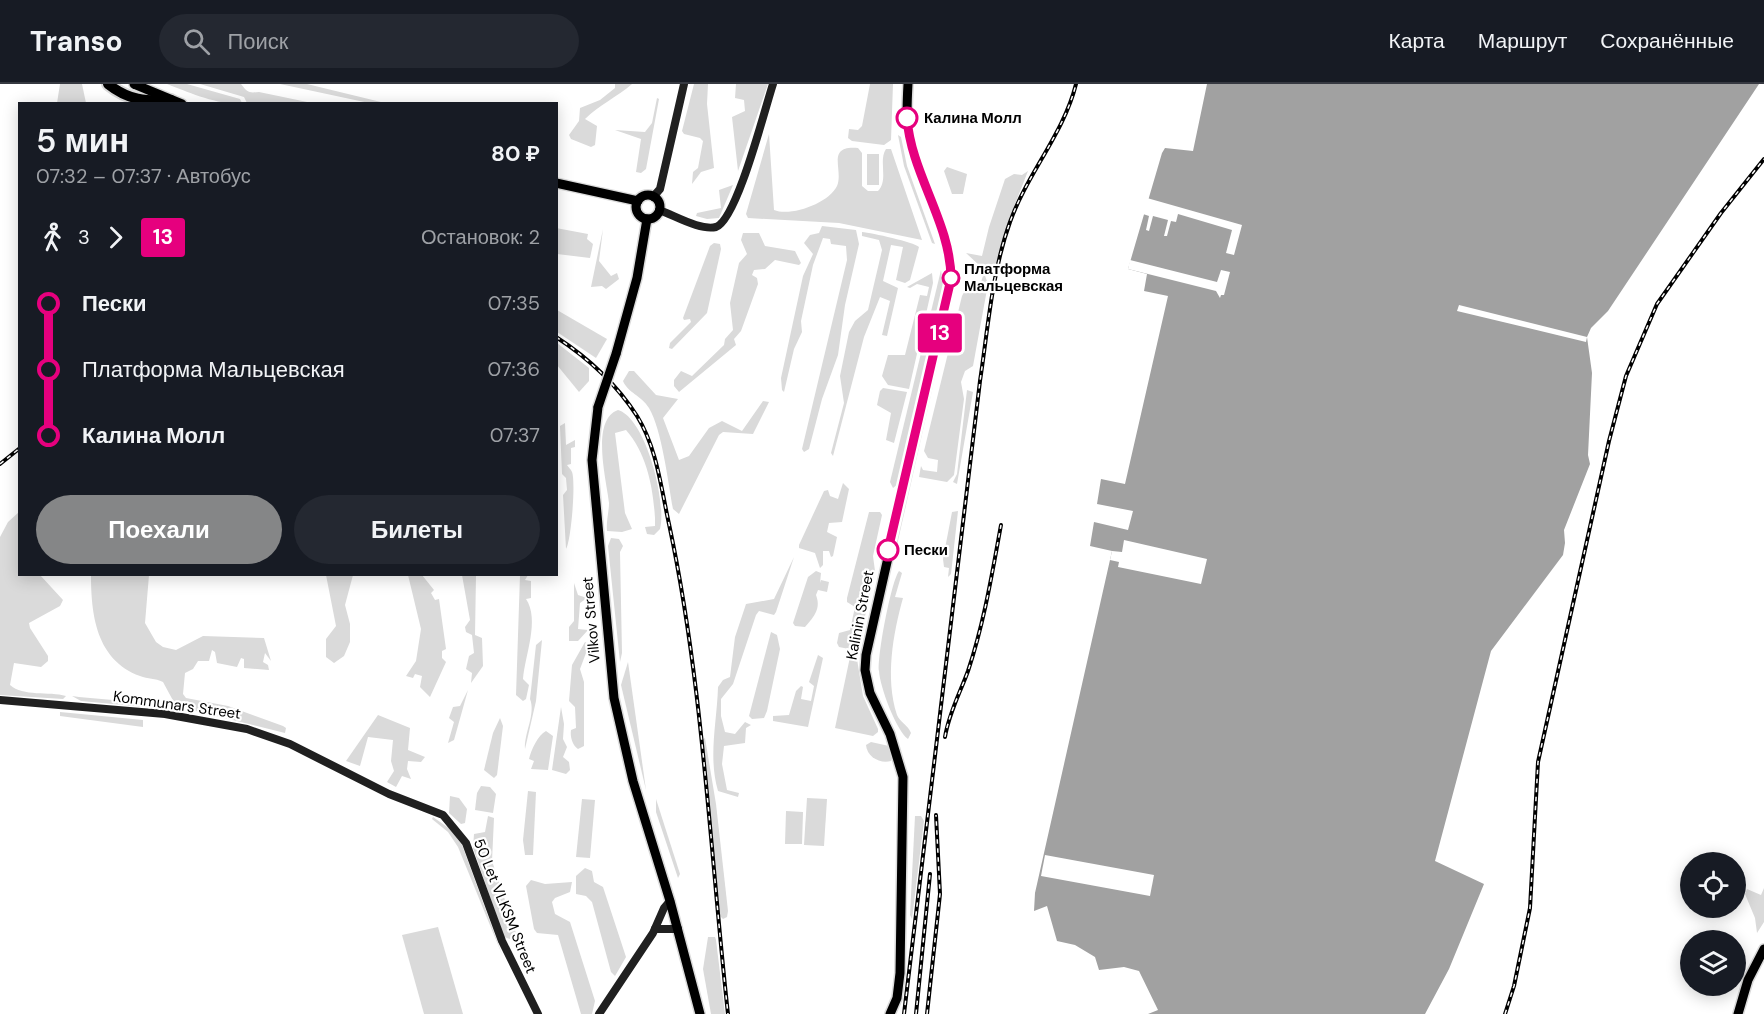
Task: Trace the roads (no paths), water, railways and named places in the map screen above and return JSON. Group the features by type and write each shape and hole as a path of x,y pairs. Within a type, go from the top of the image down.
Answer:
{"highway":[{"path":"108,84 119,92 141,101 177,101"}],"main road":[{"path":"134,84 177,101"},
{"path":"653,196 659,203 659,210 654,217 647,219 637,211 638,201 644,196 653,196 660,189 684,84"},
{"path":"659,210 707,227 717,226 724,221 740,190 773,84"},
{"name":"Kalinin Street","path":"890,1014 897,998 900,973 903,777 890,734 870,693 866,655 951,279 948,251 910,140 907,118 908,84"},
{"path":"558,183 638,201"},
{"name":"Vilkov Street","path":"647,219 637,278 616,354 598,407 594,426 592,460 614,698 638,800 670,901 700,1014"},
{"name":"Kommunars Street","path":"0,700 165,714 247,729 290,744 406,801"},
{"name":"50 Let VLKSM Street","path":"406,801 443,815 466,843 502,941 538,1014"},
{"path":"599,1014 655,929 670,901"},
{"path":"655,929 678,929"},
{"path":"1738,1014 1748,980 1764,949"}],"railway":[{"path":"904,1014 980,381 995,280 1004,241 1017,204 1063,119 1076,84"},
{"path":"1505,1014 1514,986 1530,908 1538,762 1609,441 1626,376 1657,304 1721,213 1764,159"},
{"path":"558,338 601,372 620,393 644,428 658,469 681,584 698,706 728,1014"},
{"path":"0,464 18,450"},
{"path":"945,737 979,635 1001,525"},
{"path":"927,1014 940,894 936,815"},
{"path":"916,1014 930,874"}],"place":[{"name":"Калина Молл","path":"907,118"},
{"name":"Платформа Мальцевская","path":"951,278"},
{"name":"Пески","path":"888,550"}]}
